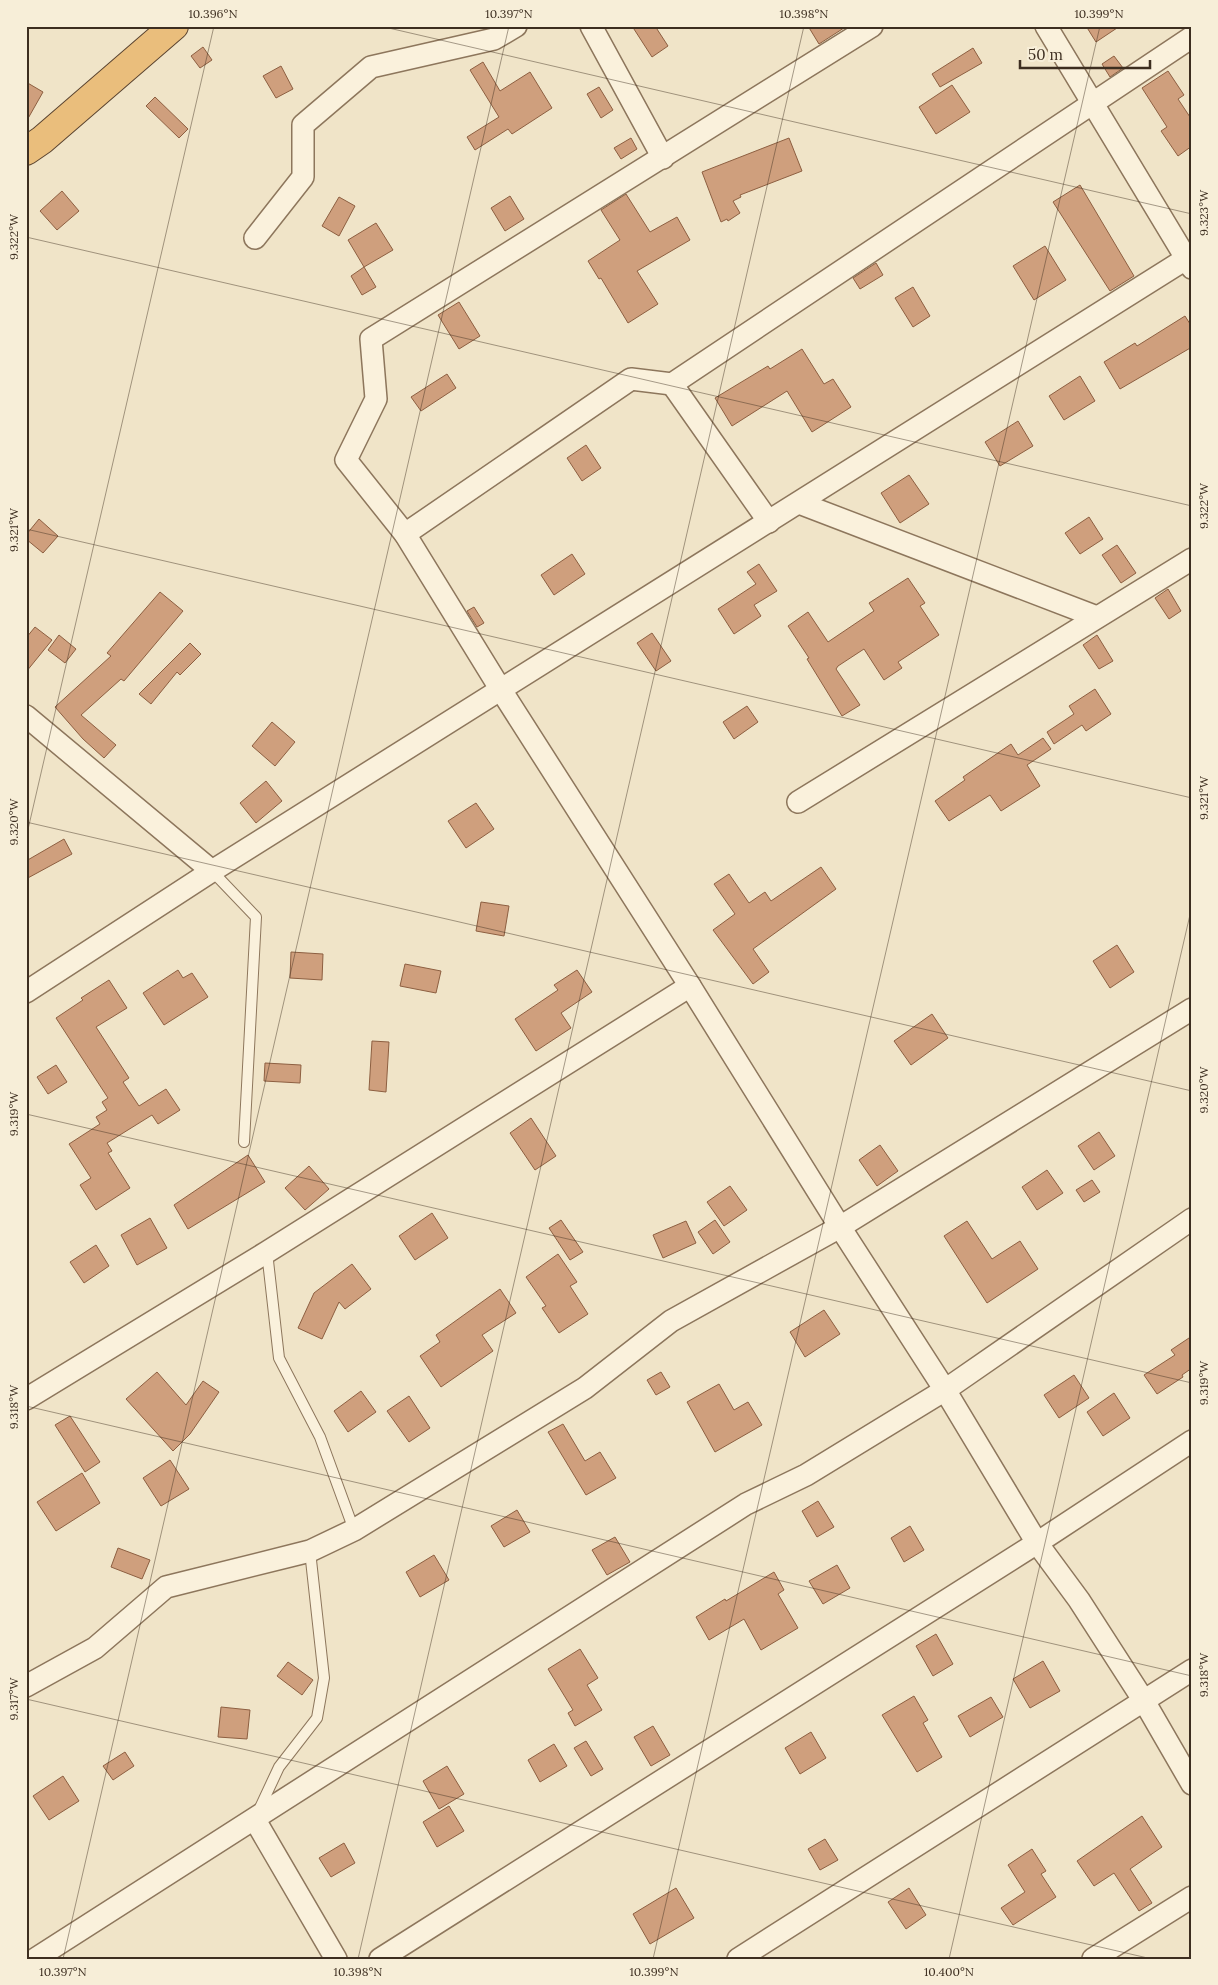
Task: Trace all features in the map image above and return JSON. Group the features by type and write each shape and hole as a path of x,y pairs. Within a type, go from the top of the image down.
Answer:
{"highway":[{"path":"26,151 42,140 174,26"}],"street":[{"path":"255,238 303,176 304,126 371,67 494,38 516,26"},
{"path":"591,26 663,158"},
{"path":"872,26 371,339 376,399 346,460 405,534 501,690 690,986 840,1228 945,1390 1036,1543 1079,1600 1144,1701 1192,1784"},
{"path":"26,992 212,871 799,503 1190,261 1046,26"},
{"path":"405,534 631,379 672,384 1192,37"},
{"path":"672,384 769,522"},
{"path":"799,503 1097,617"},
{"path":"798,802 1192,559"},
{"path":"26,716 212,871"},
{"path":"26,1399 267,1252 690,986"},
{"path":"26,1686 95,1648 166,1587 310,1551 354,1530 585,1388 671,1322 840,1228 1192,1008"},
{"path":"35,1959 255,1820 746,1504 806,1475 945,1390 1192,1219"},
{"path":"380,1959 1036,1543 1192,1441"},
{"path":"738,1959 1192,1670"},
{"path":"255,1820 336,1959"},
{"path":"1093,1959 1192,1897"}],"lane":[{"path":"212,871 256,917 244,1142"},
{"path":"267,1252 279,1358 320,1437 354,1530"},
{"path":"255,1820 278,1767 318,1718 324,1678 310,1551"}],"building":[{"path":"632,26 655,26 668,46 652,57"},
{"path":"808,26 847,26 819,44"},
{"path":"1086,26 1120,26 1096,42"},
{"path":"203,47 212,60 200,68 191,56"},
{"path":"973,48 982,63 940,87 932,74"},
{"path":"1114,56 1123,68 1110,77 1102,64"},
{"path":"483,62 500,91 530,72 552,108 512,134 508,129 475,150 467,137 499,117 470,70"},
{"path":"281,66 293,89 276,98 263,76"},
{"path":"1168,71 1184,95 1178,99 1192,120 1192,146 1178,156 1161,131 1167,127 1142,88"},
{"path":"26,82 43,92 26,122"},
{"path":"952,85 970,112 936,134 919,107"},
{"path":"599,87 613,110 601,118 587,94"},
{"path":"155,97 188,129 179,138 146,106"},
{"path":"631,138 637,149 621,159 614,148"},
{"path":"789,138 802,171 740,195 741,197 733,201 740,213 728,221 727,219 721,222 702,172"},
{"path":"1080,185 1134,276 1110,291 1053,202"},
{"path":"62,191 79,211 57,230 40,211"},
{"path":"626,194 650,232 677,217 690,240 637,271 658,304 628,323 601,278 599,279 588,261 620,240 601,210"},
{"path":"510,196 524,219 505,231 491,208"},
{"path":"339,197 355,206 339,236 322,226"},
{"path":"376,223 393,250 364,267 348,240"},
{"path":"1045,246 1066,280 1034,300 1013,266"},
{"path":"876,263 883,275 860,289 853,278"},
{"path":"364,267 376,287 362,295 351,276"},
{"path":"913,287 930,316 913,327 895,298"},
{"path":"459,302 480,336 459,349 438,315"},
{"path":"1185,316 1192,327 1192,347 1120,389 1104,362 1135,343 1137,346"},
{"path":"802,349 824,384 833,379 851,407 812,432 787,391 732,426 715,398 768,366 770,369"},
{"path":"447,374 456,388 421,411 411,397"},
{"path":"1080,376 1095,401 1064,420 1049,396"},
{"path":"1018,421 1033,446 1000,466 985,442"},
{"path":"586,445 601,468 582,481 567,458"},
{"path":"909,475 929,504 900,523 881,493"},
{"path":"1089,517 1103,539 1080,554 1065,533"},
{"path":"39,519 58,536 43,553 26,539 26,535"},
{"path":"1117,545 1136,573 1121,583 1102,555"},
{"path":"572,554 585,574 554,595 541,575"},
{"path":"759,564 777,591 754,605 761,616 734,634 718,609 756,584 747,572"},
{"path":"908,578 925,603 920,606 939,635 898,662 902,668 884,680 864,649 838,666 836,669 860,705 842,716 807,659 809,658 788,626 808,612 828,642 874,611 869,603"},
{"path":"1168,589 1181,611 1169,619 1155,598"},
{"path":"160,592 183,611 124,681 121,679 81,715 116,745 104,758 83,739 55,707 111,656 107,653"},
{"path":"474,607 484,623 477,627 467,611"},
{"path":"35,627 52,640 26,672 26,638"},
{"path":"652,633 671,661 656,671 637,643"},
{"path":"59,635 76,649 65,663 48,650"},
{"path":"1097,635 1113,661 1099,669 1083,645"},
{"path":"190,643 201,654 180,675 177,672 151,704 139,694"},
{"path":"1095,689 1111,714 1086,731 1082,725 1054,744 1047,732 1074,714 1069,706"},
{"path":"747,706 758,722 734,739 723,722"},
{"path":"272,722 295,742 275,766 252,746"},
{"path":"1043,738 1051,749 1027,765 1040,786 1001,811 990,795 949,821 935,801 965,780 963,777 1011,744 1018,755"},
{"path":"266,781 282,801 256,823 240,803"},
{"path":"476,803 494,829 466,848 448,821"},
{"path":"64,839 72,854 26,879 26,861"},
{"path":"821,867 836,889 753,949 769,972 753,984 713,930 735,914 714,884 729,874 749,903 765,892 771,901"},
{"path":"481,902 509,906 504,936 476,931"},
{"path":"1117,945 1134,972 1110,988 1093,961"},
{"path":"291,952 323,954 322,980 290,978"},
{"path":"405,964 441,971 436,993 400,986"},
{"path":"178,970 183,978 192,973 208,997 164,1025 143,993"},
{"path":"577,970 592,992 561,1013 571,1028 536,1051 515,1019 558,990 554,985"},
{"path":"109,980 127,1008 96,1027 129,1078 123,1082 139,1106 166,1089 180,1110 158,1124 152,1115 107,1143 112,1151 108,1153 130,1188 96,1210 80,1185 91,1178 69,1144 100,1124 96,1117 107,1110 102,1102 108,1098 56,1018 83,1000 81,998"},
{"path":"932,1014 948,1038 911,1065 894,1041"},
{"path":"372,1041 389,1042 386,1092 369,1090"},
{"path":"265,1063 301,1065 300,1083 264,1081"},
{"path":"56,1065 67,1082 48,1094 37,1077"},
{"path":"531,1118 556,1156 535,1170 510,1133"},
{"path":"1099,1132 1115,1156 1094,1170 1078,1146"},
{"path":"880,1145 898,1171 877,1186 859,1160"},
{"path":"248,1155 265,1182 188,1229 174,1205"},
{"path":"309,1166 329,1189 305,1210 285,1188"},
{"path":"1047,1170 1063,1193 1037,1210 1022,1187"},
{"path":"1092,1180 1100,1192 1084,1202 1076,1190"},
{"path":"730,1186 747,1210 724,1226 707,1202"},
{"path":"432,1213 448,1238 415,1260 399,1236"},
{"path":"150,1218 167,1248 137,1265 121,1235"},
{"path":"561,1220 583,1252 570,1260 549,1228"},
{"path":"715,1220 730,1242 713,1254 698,1232"},
{"path":"686,1221 696,1243 663,1258 653,1235"},
{"path":"967,1221 992,1259 1020,1241 1038,1269 987,1303 944,1236"},
{"path":"96,1245 109,1266 84,1283 70,1262"},
{"path":"558,1254 577,1282 570,1286 588,1314 559,1333 542,1308 546,1306 526,1277"},
{"path":"352,1264 371,1289 345,1309 339,1302 322,1339 298,1328 314,1293"},
{"path":"500,1289 516,1313 482,1335 493,1351 441,1387 420,1356 440,1342 436,1335"},
{"path":"824,1310 840,1334 805,1357 790,1332"},
{"path":"1192,1336 1192,1368 1182,1375 1183,1377 1157,1394 1144,1375 1175,1355 1171,1350"},
{"path":"157,1372 186,1405 203,1381 219,1392 190,1434 173,1451 126,1399"},
{"path":"661,1372 670,1387 656,1395 647,1380"},
{"path":"1074,1375 1089,1398 1059,1418 1044,1395"},
{"path":"719,1384 734,1410 748,1402 762,1425 715,1452 687,1402"},
{"path":"361,1391 376,1412 348,1432 334,1411"},
{"path":"1114,1393 1130,1418 1103,1436 1087,1412"},
{"path":"409,1396 430,1428 409,1442 387,1411"},
{"path":"70,1416 100,1462 85,1472 55,1425"},
{"path":"563,1424 585,1461 600,1452 616,1478 586,1495 548,1432"},
{"path":"170,1460 189,1489 161,1506 143,1478"},
{"path":"82,1473 100,1503 56,1531 37,1502"},
{"path":"818,1501 834,1527 817,1537 802,1511"},
{"path":"517,1510 530,1532 504,1547 491,1526"},
{"path":"910,1526 924,1550 904,1562 891,1538"},
{"path":"615,1537 630,1562 607,1575 592,1550"},
{"path":"118,1548 150,1560 142,1579 111,1567"},
{"path":"434,1555 449,1580 420,1597 406,1572"},
{"path":"837,1565 850,1588 823,1604 809,1581"},
{"path":"774,1572 784,1590 778,1594 798,1628 761,1650 744,1619 709,1640 696,1617"},
{"path":"936,1634 953,1664 933,1676 916,1646"},
{"path":"580,1649 598,1678 587,1685 602,1710 575,1726 568,1713 573,1710 548,1669"},
{"path":"1043,1661 1060,1691 1030,1708 1013,1679"},
{"path":"288,1662 313,1680 302,1695 277,1676"},
{"path":"914,1696 928,1720 923,1723 942,1757 917,1772 882,1715"},
{"path":"991,1697 1003,1717 970,1737 958,1716"},
{"path":"221,1707 250,1710 247,1739 218,1737"},
{"path":"653,1726 670,1755 651,1766 634,1737"},
{"path":"811,1732 826,1758 800,1774 785,1748"},
{"path":"586,1741 603,1769 591,1776 574,1748"},
{"path":"554,1744 567,1766 540,1782 528,1760"},
{"path":"125,1752 134,1766 113,1780 103,1766"},
{"path":"447,1766 464,1794 439,1809 423,1781"},
{"path":"63,1776 79,1801 49,1820 33,1796"},
{"path":"449,1806 464,1831 437,1847 423,1822"},
{"path":"1142,1816 1162,1847 1130,1869 1152,1903 1139,1911 1114,1873 1094,1886 1077,1861"},
{"path":"825,1839 838,1860 820,1870 808,1849"},
{"path":"344,1843 355,1863 331,1877 319,1858"},
{"path":"1032,1849 1046,1871 1041,1874 1056,1897 1013,1925 1001,1908 1025,1892 1008,1865"},
{"path":"676,1888 694,1918 650,1944 633,1914"},
{"path":"909,1888 926,1915 906,1929 888,1902"}]}
